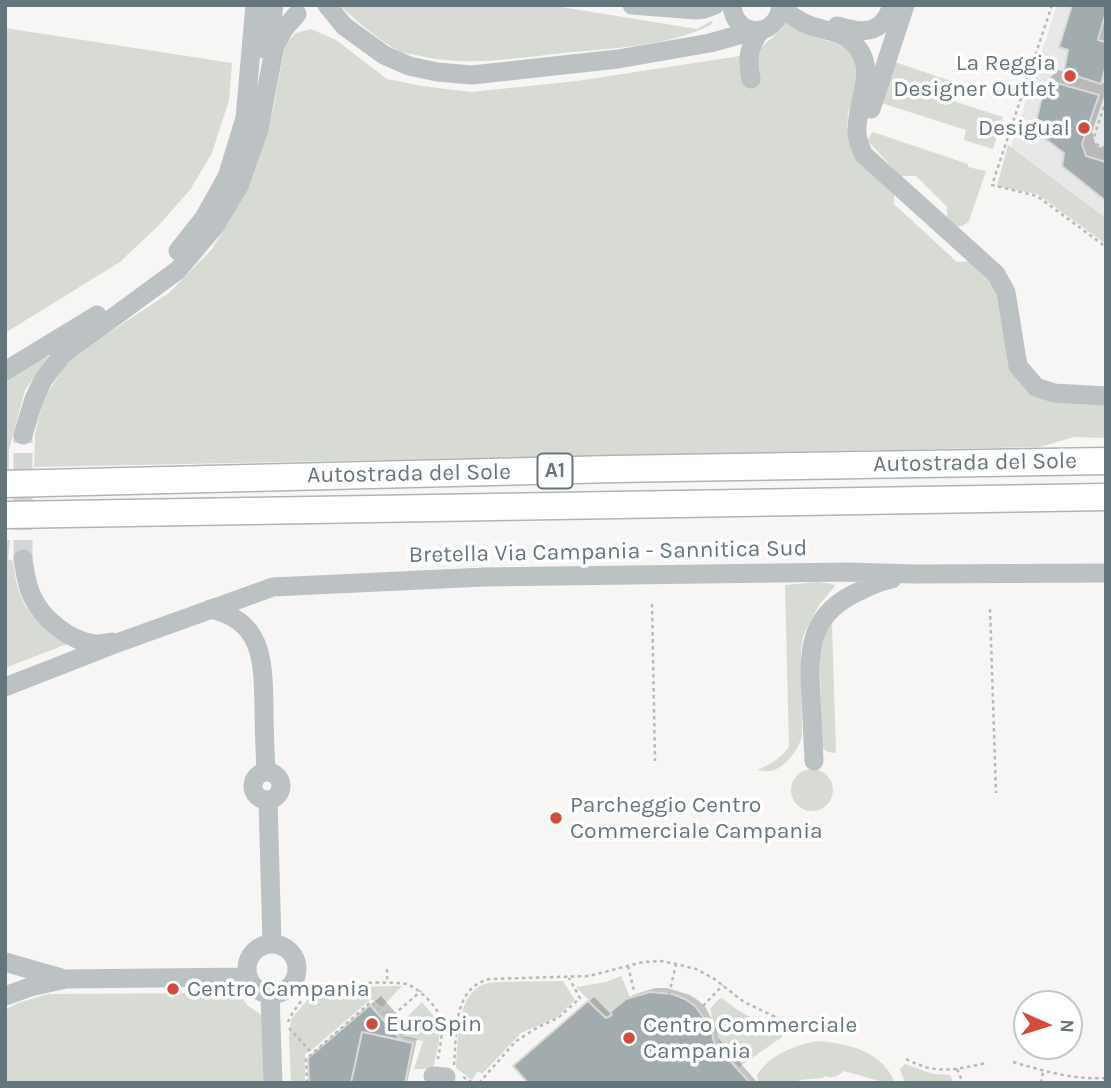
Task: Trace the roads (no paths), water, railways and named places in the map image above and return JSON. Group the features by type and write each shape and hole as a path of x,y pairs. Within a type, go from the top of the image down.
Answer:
{"highway":[{"name":"Autostrada del Sole","path":"5,484 614,469 1106,461"},
{"name":"Autostrada del Sole","path":"5,515 1106,497"}],"street":[{"path":"5,372 131,292 170,260 204,218 227,177 245,118 255,5"},
{"path":"248,83 263,58 275,5 284,12 303,11 344,26"},
{"path":"327,5 344,26 384,55 409,66 472,75 618,59 728,39 768,28 775,23 786,6"},
{"path":"632,5 696,10 726,6"},
{"path":"786,6 854,31 870,30 881,24 893,5"},
{"path":"860,143 905,5"},
{"path":"687,46 709,36 720,27 726,6"},
{"path":"726,6 745,28 757,31"},
{"path":"786,6 803,23 843,36 852,42 862,56 867,70 857,134 863,154 996,274 1006,292 1018,366 1036,387 1054,393 1106,396"},
{"path":"23,435 43,380 62,355 178,270 215,226 239,186 259,129 275,45 284,29 303,11"},
{"path":"751,79 749,51 757,31"},
{"path":"23,559 25,577 32,596 41,611 60,629 75,638 96,644 120,642"},
{"name":"Bretella Via Campania - Sannitica Sud","path":"5,687 273,587 484,578 849,572 1106,573"},
{"path":"814,761 809,664 812,640 824,617 846,596 883,580 914,574"},
{"path":"210,609 237,619 249,631 258,645 263,665 266,771 255,777 252,785 259,798 268,800 272,944"},
{"path":"272,944 290,953 296,965 296,972 290,986 270,994 256,989 247,970 252,955 264,946 272,944"},
{"path":"5,962 65,979"},
{"path":"5,996 65,979 248,977"},
{"path":"270,994 273,1083"}],"tunnel":[{"path":"23,435 23,559"}],"place":[{"name":"La Reggia Designer Outlet","path":"1070,76"},
{"name":"Desigual","path":"1084,128"},
{"name":"Parcheggio Centro Commerciale Campania","path":"556,818"},
{"name":"Centro Campania","path":"173,989"},
{"name":"EuroSpin","path":"372,1024"},
{"name":"Centro Commerciale Campania","path":"629,1038"}]}
